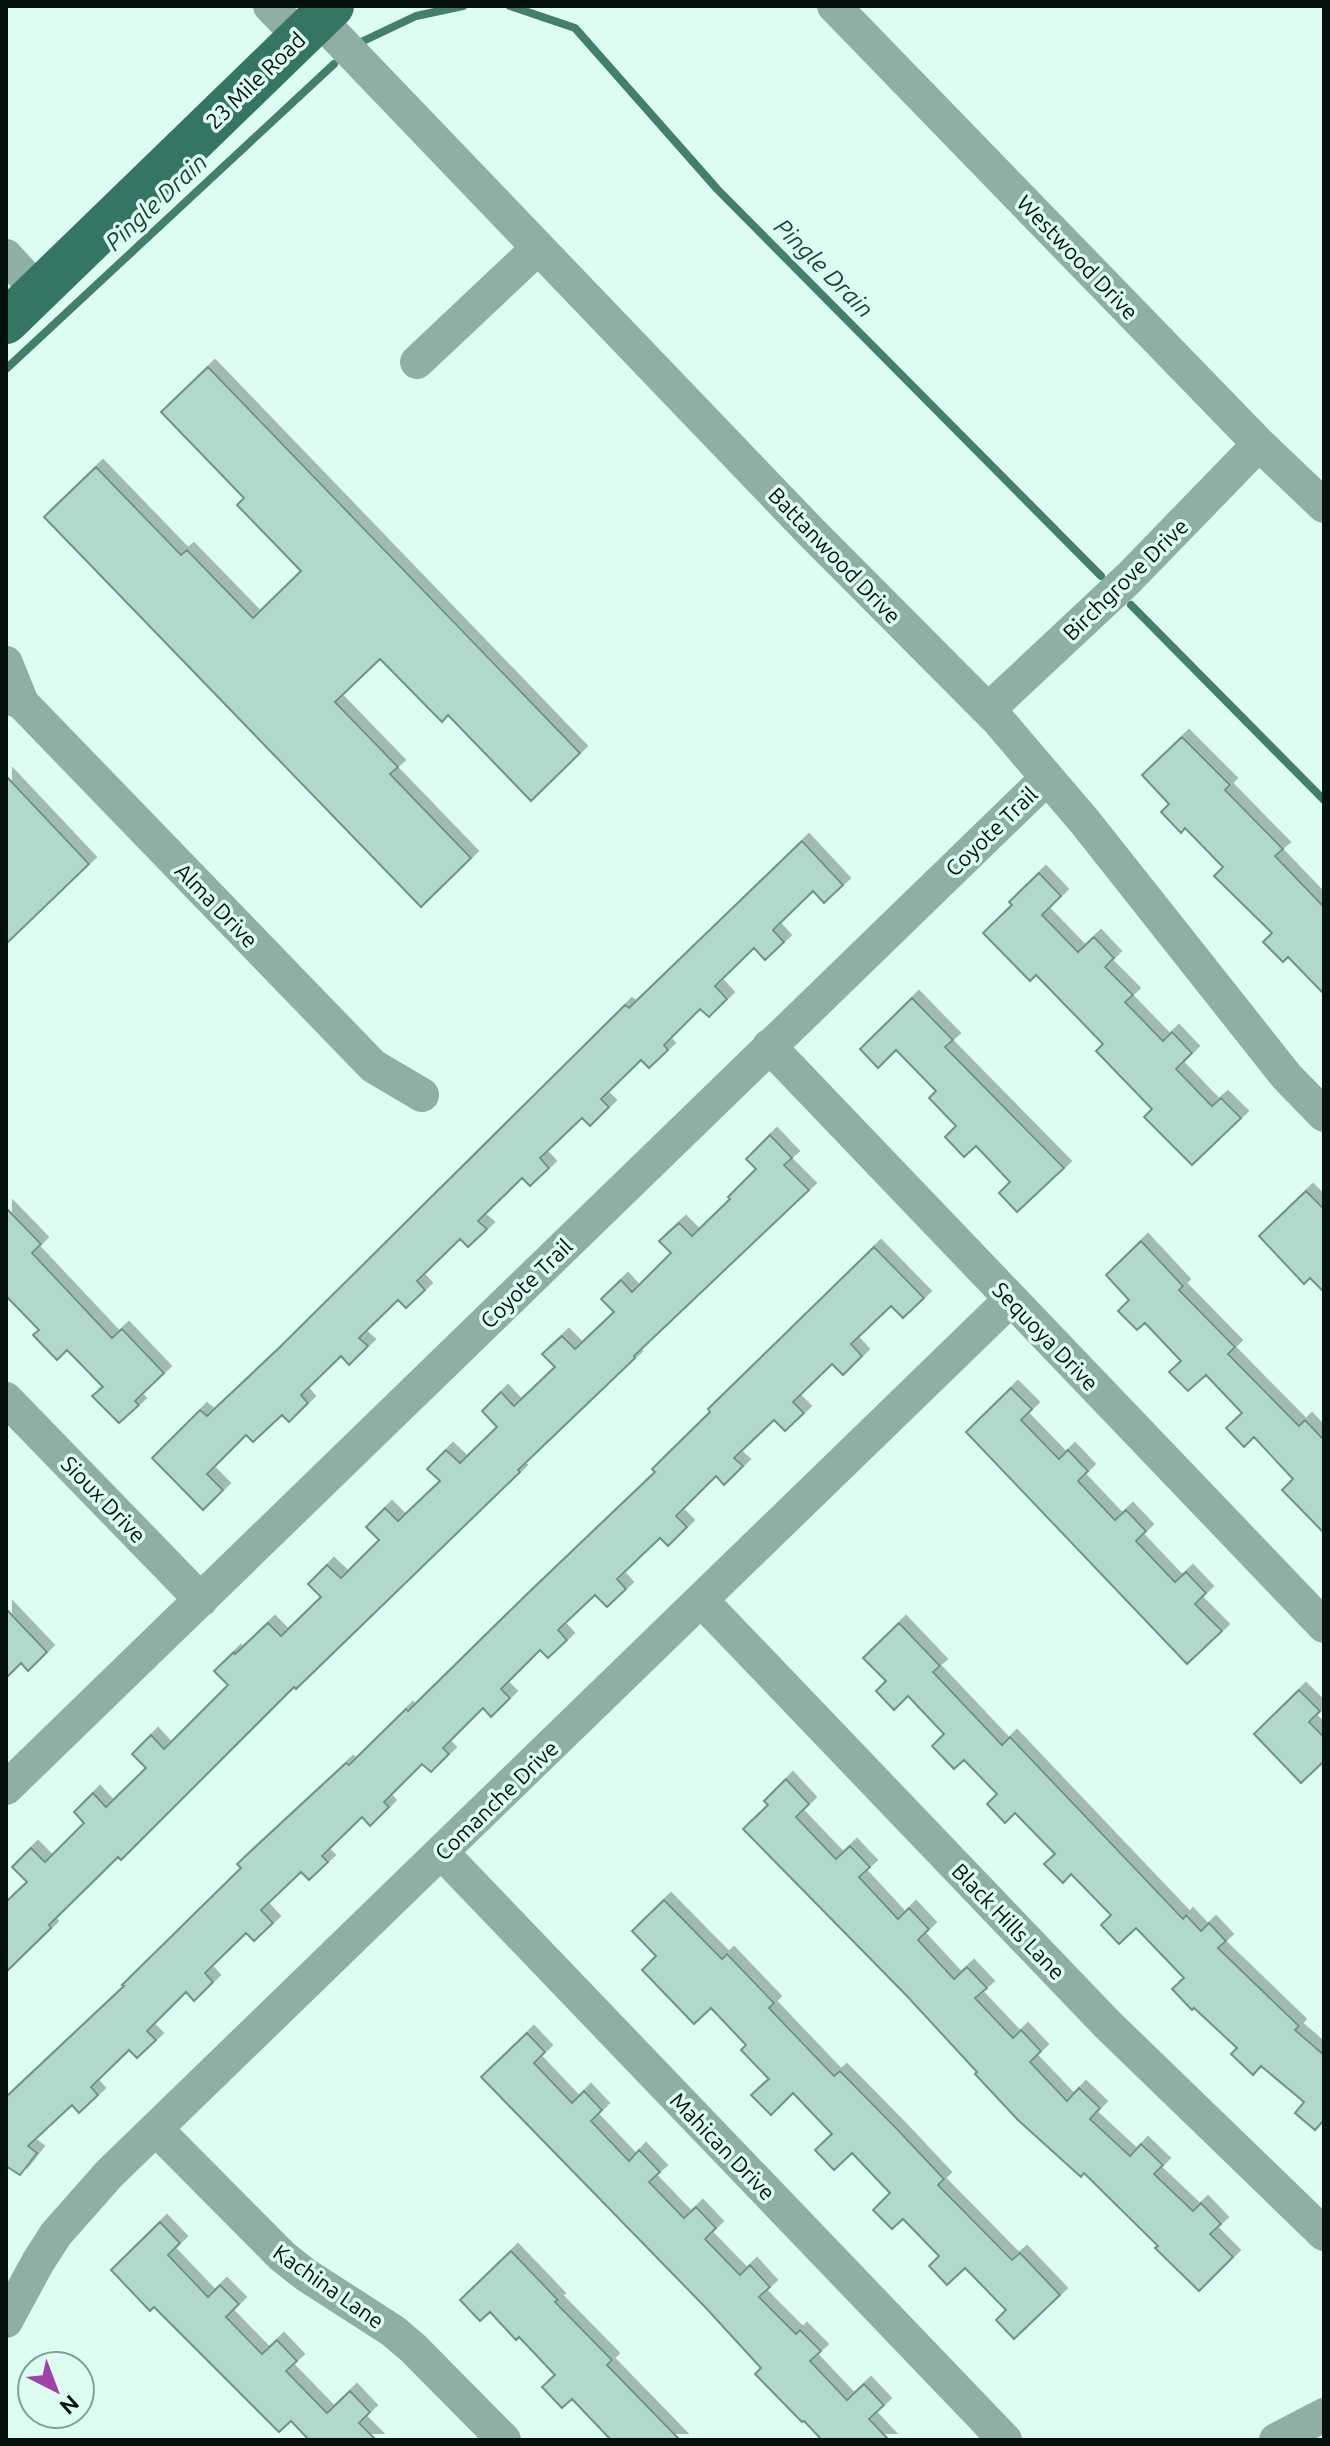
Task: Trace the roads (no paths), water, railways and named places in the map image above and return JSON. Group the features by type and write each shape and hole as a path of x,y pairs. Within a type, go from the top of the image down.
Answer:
{"main road":[{"name":"23 Mile Road","path":"15,309 317,21"}],"street":[{"name":"Battanwood Drive","path":"270,6 317,21 810,531 988,710 1085,822 1287,1077 1324,1115"},
{"name":"Westwood Drive","path":"834,6 1259,444 1324,506"},
{"path":"417,362 538,248"},
{"path":"6,256 15,309"},
{"name":"Birchgrove Drive","path":"988,710 1129,578 1259,444"},
{"name":"Alma Drive","path":"6,663 14,699 373,1066 422,1095"},
{"name":"Coyote Trail","path":"6,1788 1047,778"},
{"name":"Sequoya Drive","path":"769,1046 1324,1626"},
{"name":"Comanche Drive","path":"6,2321 56,2234 109,2174 1010,1300"},
{"name":"Sioux Drive","path":"6,1399 201,1600"},
{"name":"Black Hills Lane","path":"701,1600 1107,2024 1324,2234"},
{"name":"Mahican Drive","path":"442,1853 1005,2440"},
{"name":"Kachina Lane","path":"156,2129 282,2256 393,2331 504,2440"},
{"path":"1276,2440 1324,2415"}],"waterway":[{"name":"Pingle Drain","path":"357,44 416,16 463,6"},
{"name":"Pingle Drain","path":"510,6 575,28 718,190 1101,576"},
{"name":"Pingle Drain","path":"6,369 334,64"},
{"name":"Pingle Drain","path":"1131,605 1324,800"}]}
